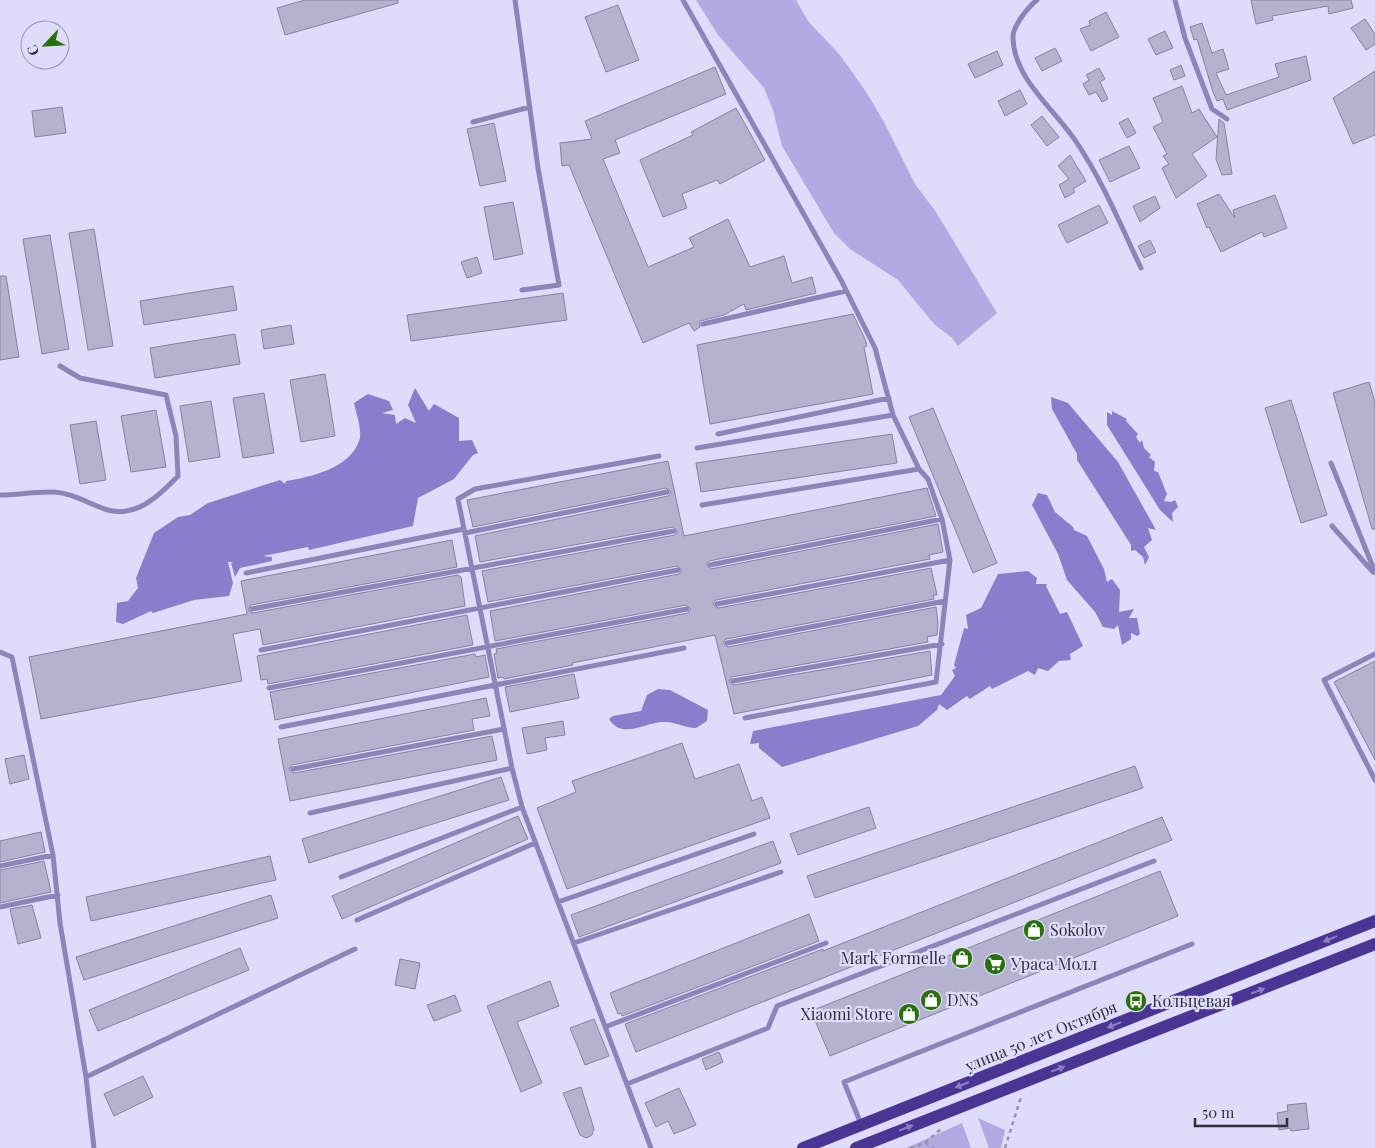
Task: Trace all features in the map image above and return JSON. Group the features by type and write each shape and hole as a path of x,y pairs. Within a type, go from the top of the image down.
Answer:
{"main road":[{"name":"улица 50 лет Октября","path":"803,1148 1375,921"},
{"path":"856,1148 1375,944"}],"lane":[{"path":"515,0 530,107 559,285 522,290"},
{"path":"683,0 846,291 875,348 893,415 919,469 928,480 942,519 950,560 942,644 936,682 745,718"},
{"path":"1036,0 1027,8 1012,36 1018,63 1040,97 1077,142 1114,210 1141,268"},
{"path":"1175,0 1185,38 1212,110 1227,119"},
{"path":"473,122 530,107"},
{"path":"703,324 846,291"},
{"path":"0,495 55,492 88,500 103,509 126,512 156,500 178,476 176,436 166,395 80,378 60,366"},
{"path":"718,434 889,398"},
{"path":"697,448 893,415"},
{"path":"652,1148 522,807 512,768 458,499 475,489 659,456"},
{"path":"1331,463 1375,573"},
{"path":"702,506 919,469"},
{"path":"246,572 667,492"},
{"path":"710,565 942,519"},
{"path":"1332,526 1375,573"},
{"path":"252,609 455,570 472,570 674,531"},
{"path":"717,604 950,560"},
{"path":"260,650 678,570"},
{"path":"727,643 946,601"},
{"path":"269,688 687,609"},
{"path":"733,681 942,644"},
{"path":"281,727 684,648"},
{"path":"0,652 12,657 53,855 60,923 86,1077 94,1148"},
{"path":"1375,654 1324,680 1375,780"},
{"path":"293,769 504,729"},
{"path":"310,813 512,768"},
{"path":"341,877 522,807"},
{"path":"558,902 754,834"},
{"path":"357,920 535,843"},
{"path":"0,866 53,855"},
{"path":"627,1084 768,1028 777,1006 1154,861"},
{"path":"574,943 781,872"},
{"path":"0,907 58,895"},
{"path":"605,1027 826,943"},
{"path":"861,1125 844,1082 1192,944"},
{"path":"86,1077 356,949"}],"path":[{"path":"1005,1148 1020,1097"},
{"path":"925,1143 934,1148"}],"shaded area":[{"path":"696,0 796,0 808,21 840,55 867,93 884,122 915,184 936,212 997,313 958,346 952,338 934,324 898,280 850,249 834,233 782,146 773,110 764,88 718,35"},
{"path":"415,388 429,411 434,404 459,418 459,441 472,440 478,453 473,455 454,479 418,498 413,526 309,550 308,547 263,556 272,557 272,561 240,568 235,577 231,563 233,562 228,562 233,583 229,596 194,600 153,613 151,611 123,624 116,622 117,603 128,601 138,588 136,578 154,533 178,517 190,515 208,503 280,480 285,484 286,481 318,474 339,464 354,450 359,441 360,428 354,403 368,394 389,401 393,410 382,413 395,415 396,424 405,418 416,423 408,405"},
{"path":"1051,397 1068,403 1118,462 1156,530 1148,528 1152,540 1144,547 1149,557 1145,565 1143,557 1135,550 1131,551 1131,545 1077,460 1077,454 1052,409"},
{"path":"1112,411 1127,419 1126,421 1138,434 1136,437 1140,443 1142,440 1144,448 1151,455 1149,457 1155,462 1154,471 1158,472 1167,494 1164,501 1171,502 1175,500 1178,507 1172,513 1173,522 1160,510 1107,425 1107,412 1112,415"},
{"path":"1038,493 1047,495 1055,512 1074,530 1087,536 1104,569 1107,582 1112,579 1120,590 1119,612 1134,609 1129,618 1137,618 1140,634 1137,636 1131,633 1131,639 1122,645 1118,625 1114,629 1103,627 1095,612 1067,580 1058,554 1032,505"},
{"path":"1028,571 1037,578 1036,584 1047,584 1046,586 1060,614 1067,612 1083,646 1070,654 1071,660 1059,661 1048,671 1038,668 1035,675 1028,671 992,689 990,686 970,699 967,696 947,710 939,704 937,710 918,726 782,767 759,748 759,743 750,744 753,731 941,695 955,676 952,670 956,668 954,665 964,628 968,629 966,615 981,608 998,574"},
{"path":"658,689 670,690 708,710 707,721 696,728 658,722 635,728 621,729 609,719 613,716 641,711 647,695"},
{"path":"978,1118 1005,1130 1001,1148 989,1148"},
{"path":"962,1123 971,1148 906,1148"}],"building":[{"path":"305,0 398,0 398,3 285,35 277,8"},
{"path":"1251,0 1351,0 1353,8 1329,14 1328,6 1272,16 1273,20 1256,24"},
{"path":"618,5 639,60 606,72 585,17"},
{"path":"1106,12 1119,37 1091,51 1080,29 1090,25 1089,21"},
{"path":"1365,19 1375,34 1375,44 1366,50 1351,28"},
{"path":"1202,23 1212,53 1223,49 1229,69 1216,73 1226,95 1279,77 1275,64 1306,56 1311,80 1227,110 1223,99 1217,101 1197,39 1194,40 1190,27"},
{"path":"1165,31 1173,48 1156,55 1148,39"},
{"path":"1055,48 1062,61 1042,71 1035,58"},
{"path":"997,51 1003,65 975,78 968,64"},
{"path":"1181,65 1185,76 1174,80 1170,70"},
{"path":"715,67 726,94 615,140 620,153 603,159 648,267 694,247 689,238 728,219 750,267 784,256 792,283 812,277 816,293 746,310 744,304 724,315 700,321 700,327 694,331 689,323 643,343 569,165 562,166 560,143 592,139 585,121"},
{"path":"1099,68 1105,79 1100,82 1108,99 1102,102 1096,92 1089,95 1083,84 1089,80 1086,75"},
{"path":"1375,71 1375,135 1353,144 1333,98"},
{"path":"1182,86 1192,113 1199,109 1217,137 1192,154 1207,176 1176,198 1162,168 1169,164 1163,156 1167,154 1153,127 1163,122 1153,98"},
{"path":"1020,90 1027,104 1005,116 998,101"},
{"path":"62,107 66,133 35,137 32,111"},
{"path":"736,108 765,160 720,184 717,180 682,194 687,208 663,217 640,160 693,135 691,132"},
{"path":"1042,116 1059,137 1047,146 1031,125"},
{"path":"1128,118 1136,133 1127,138 1119,123"},
{"path":"1219,119 1224,123 1232,174 1222,175 1216,159"},
{"path":"494,123 506,181 480,186 467,129"},
{"path":"1129,146 1140,168 1110,182 1099,160"},
{"path":"1070,155 1086,181 1073,189 1075,192 1065,198 1059,185 1069,179 1058,166"},
{"path":"1219,194 1235,218 1233,210 1275,195 1287,228 1264,237 1262,232 1221,252 1209,227 1207,228 1197,204"},
{"path":"1155,196 1160,208 1140,222 1133,206"},
{"path":"513,202 523,254 494,260 484,207"},
{"path":"1099,205 1108,223 1067,243 1058,225"},
{"path":"94,229 113,346 88,350 69,233"},
{"path":"50,235 69,349 42,354 23,239"},
{"path":"1150,240 1156,252 1144,258 1138,246"},
{"path":"477,257 482,273 467,278 461,262"},
{"path":"0,276 6,276 19,357 0,360"},
{"path":"233,286 237,310 144,325 140,301"},
{"path":"563,293 567,320 411,341 407,315"},
{"path":"853,314 867,346 864,347 873,394 710,424 697,345"},
{"path":"291,325 294,344 264,349 261,330"},
{"path":"235,334 240,364 155,378 150,348"},
{"path":"325,374 335,436 301,442 290,380"},
{"path":"1369,382 1375,402 1375,529 1372,529 1333,393"},
{"path":"264,393 274,453 243,458 233,398"},
{"path":"1291,400 1327,515 1301,523 1265,408"},
{"path":"211,401 220,457 189,462 180,406"},
{"path":"933,408 997,563 973,573 909,417"},
{"path":"156,410 166,467 131,472 121,416"},
{"path":"96,421 106,480 80,484 70,425"},
{"path":"892,434 897,463 701,492 696,463"},
{"path":"668,461 684,536 927,488 936,516 709,561 706,565 711,569 938,524 943,552 929,555 930,559 716,600 713,604 718,608 931,568 937,595 933,595 934,599 726,639 723,643 728,647 936,607 937,635 927,637 928,642 732,677 729,681 734,685 930,651 932,675 734,714 715,635 572,663 573,665 504,679 503,677 498,678 494,654 497,653 496,649 688,613 691,609 686,605 495,641 490,611 679,574 682,570 677,566 488,602 482,571 675,535 678,531 673,527 480,562 475,536 668,496 671,492 666,488 473,527 467,500"},
{"path":"452,540 457,567 251,605 248,610 253,613 458,575 461,577 465,606 263,645 260,629 233,634 242,681 41,719 29,657 247,614 241,581"},
{"path":"467,615 473,645 268,684 267,679 261,680 257,656"},
{"path":"475,654 476,657 485,655 489,677 275,720 270,692"},
{"path":"1375,661 1375,760 1334,682"},
{"path":"574,674 579,698 510,712 505,687"},
{"path":"486,698 490,716 472,719 474,730 292,765 289,769 294,773 492,736 497,760 290,801 278,739"},
{"path":"563,721 565,735 545,738 547,750 527,754 522,728"},
{"path":"682,743 695,779 739,764 752,801 762,797 770,818 567,889 537,808 576,792 572,781"},
{"path":"24,755 29,779 10,784 5,759"},
{"path":"1135,766 1143,788 815,898 807,876"},
{"path":"501,777 509,800 309,863 302,839"},
{"path":"869,807 876,828 798,855 790,834"},
{"path":"518,816 528,839 342,919 332,896"},
{"path":"1162,817 1172,840 636,1052 625,1024 823,949 823,951"},
{"path":"41,832 45,852 0,862 0,841"},
{"path":"773,841 781,863 579,937 571,915"},
{"path":"270,856 276,880 91,921 86,897"},
{"path":"44,861 51,892 0,903 0,870"},
{"name":"Ураса Молл","path":"1160,871 1178,916 830,1056 811,1011"},
{"path":"271,895 278,918 84,980 76,957"},
{"path":"32,905 41,938 18,944 10,909"},
{"path":"809,914 819,941 622,1016 621,1013 618,1014 610,993"},
{"path":"240,948 249,970 98,1031 89,1010"},
{"path":"400,959 420,963 415,989 395,985"},
{"path":"550,981 559,1006 517,1022 542,1083 521,1092 487,1006"},
{"path":"455,995 461,1011 434,1021 427,1005"},
{"path":"594,1019 609,1056 585,1065 570,1028"},
{"path":"719,1052 723,1062 706,1070 702,1059"},
{"path":"143,1076 153,1097 114,1116 104,1094"},
{"path":"581,1087 594,1129 592,1135 586,1138 580,1135 563,1093"},
{"path":"679,1088 696,1125 674,1134 668,1121 656,1127 645,1103"},
{"path":"1306,1103 1309,1129 1291,1131 1290,1128 1279,1130 1277,1113 1288,1111 1287,1105"}],"place":[{"name":"Sokolov","path":"1034,930"},
{"name":"Mark Formelle","path":"962,958"},
{"name":"Ураса Молл","path":"995,964"},
{"name":"DNS","path":"931,1000"},
{"name":"Кольцевая","path":"1136,1001"},
{"name":"Xiaomi Store","path":"909,1014"}]}
